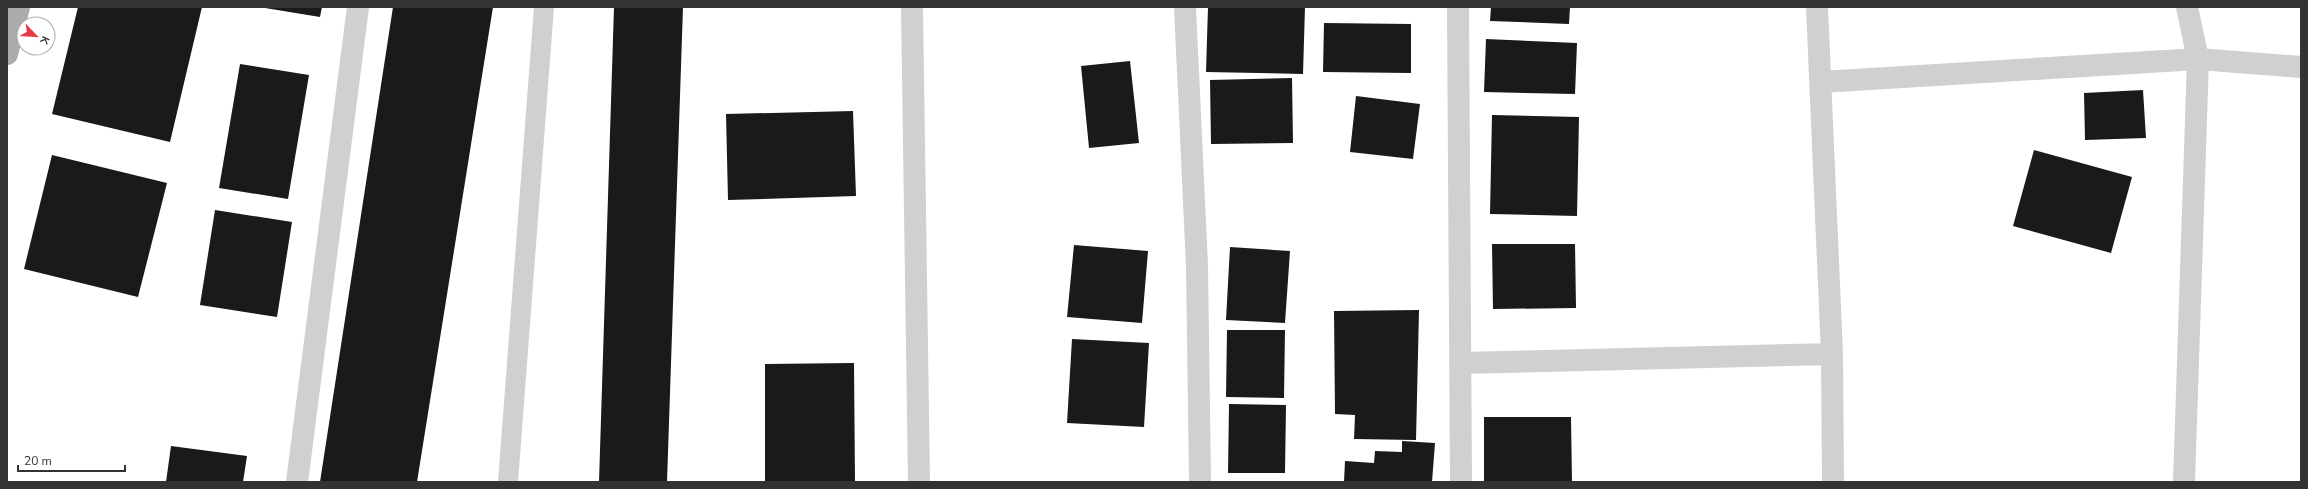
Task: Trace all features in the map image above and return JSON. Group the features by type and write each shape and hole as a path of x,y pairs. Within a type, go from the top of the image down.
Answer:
{"main road":[{"path":"7,54 20,7"}],"street":[{"path":"297,482 358,7"},
{"path":"912,7 919,482"},
{"path":"1185,7 1197,266 1200,482"},
{"path":"1458,7 1461,482"},
{"path":"1817,7 1832,354 1832,482"},
{"path":"2184,482 2198,59 2187,7"},
{"path":"1821,82 2198,59 2301,67"},
{"path":"1460,363 1832,354"}],"lane":[{"path":"508,482 544,7"}],"building":[{"path":"78,7 202,7 170,142 52,114"},
{"path":"259,7 322,7 320,17"},
{"path":"393,7 493,7 417,482 320,482"},
{"path":"614,7 683,7 667,482 599,482"},
{"path":"1208,7 1305,7 1303,74 1206,72"},
{"path":"1491,7 1570,7 1569,24 1490,21"},
{"path":"1324,23 1411,24 1411,73 1323,72"},
{"path":"1486,39 1577,43 1575,94 1484,92"},
{"path":"1130,61 1139,143 1089,148 1081,66"},
{"path":"240,64 309,75 288,199 219,188"},
{"path":"1292,78 1293,143 1211,144 1210,80"},
{"path":"2143,90 2146,138 2085,140 2084,93"},
{"path":"1356,96 1420,104 1413,159 1350,152"},
{"path":"853,111 856,196 728,200 726,114"},
{"path":"1492,115 1579,117 1577,216 1490,214"},
{"path":"2034,150 2132,177 2111,253 2013,226"},
{"path":"52,155 167,183 138,297 24,269"},
{"path":"215,210 292,222 277,317 200,305"},
{"path":"1492,244 1575,244 1576,308 1493,309"},
{"path":"1074,245 1148,251 1142,323 1067,317"},
{"path":"1230,247 1290,251 1285,323 1226,320"},
{"path":"1419,310 1416,440 1354,439 1355,415 1335,414 1334,311"},
{"path":"1227,330 1285,330 1284,398 1226,397"},
{"path":"1072,339 1149,343 1144,427 1067,423"},
{"path":"854,363 855,482 765,482 765,364"},
{"path":"1229,404 1286,405 1285,473 1228,473"},
{"path":"1484,417 1571,417 1572,482 1484,482"},
{"path":"1402,441 1435,443 1432,482 1344,482 1345,461 1374,463 1375,451 1402,452"},
{"path":"171,446 247,456 243,482 166,482"}]}
